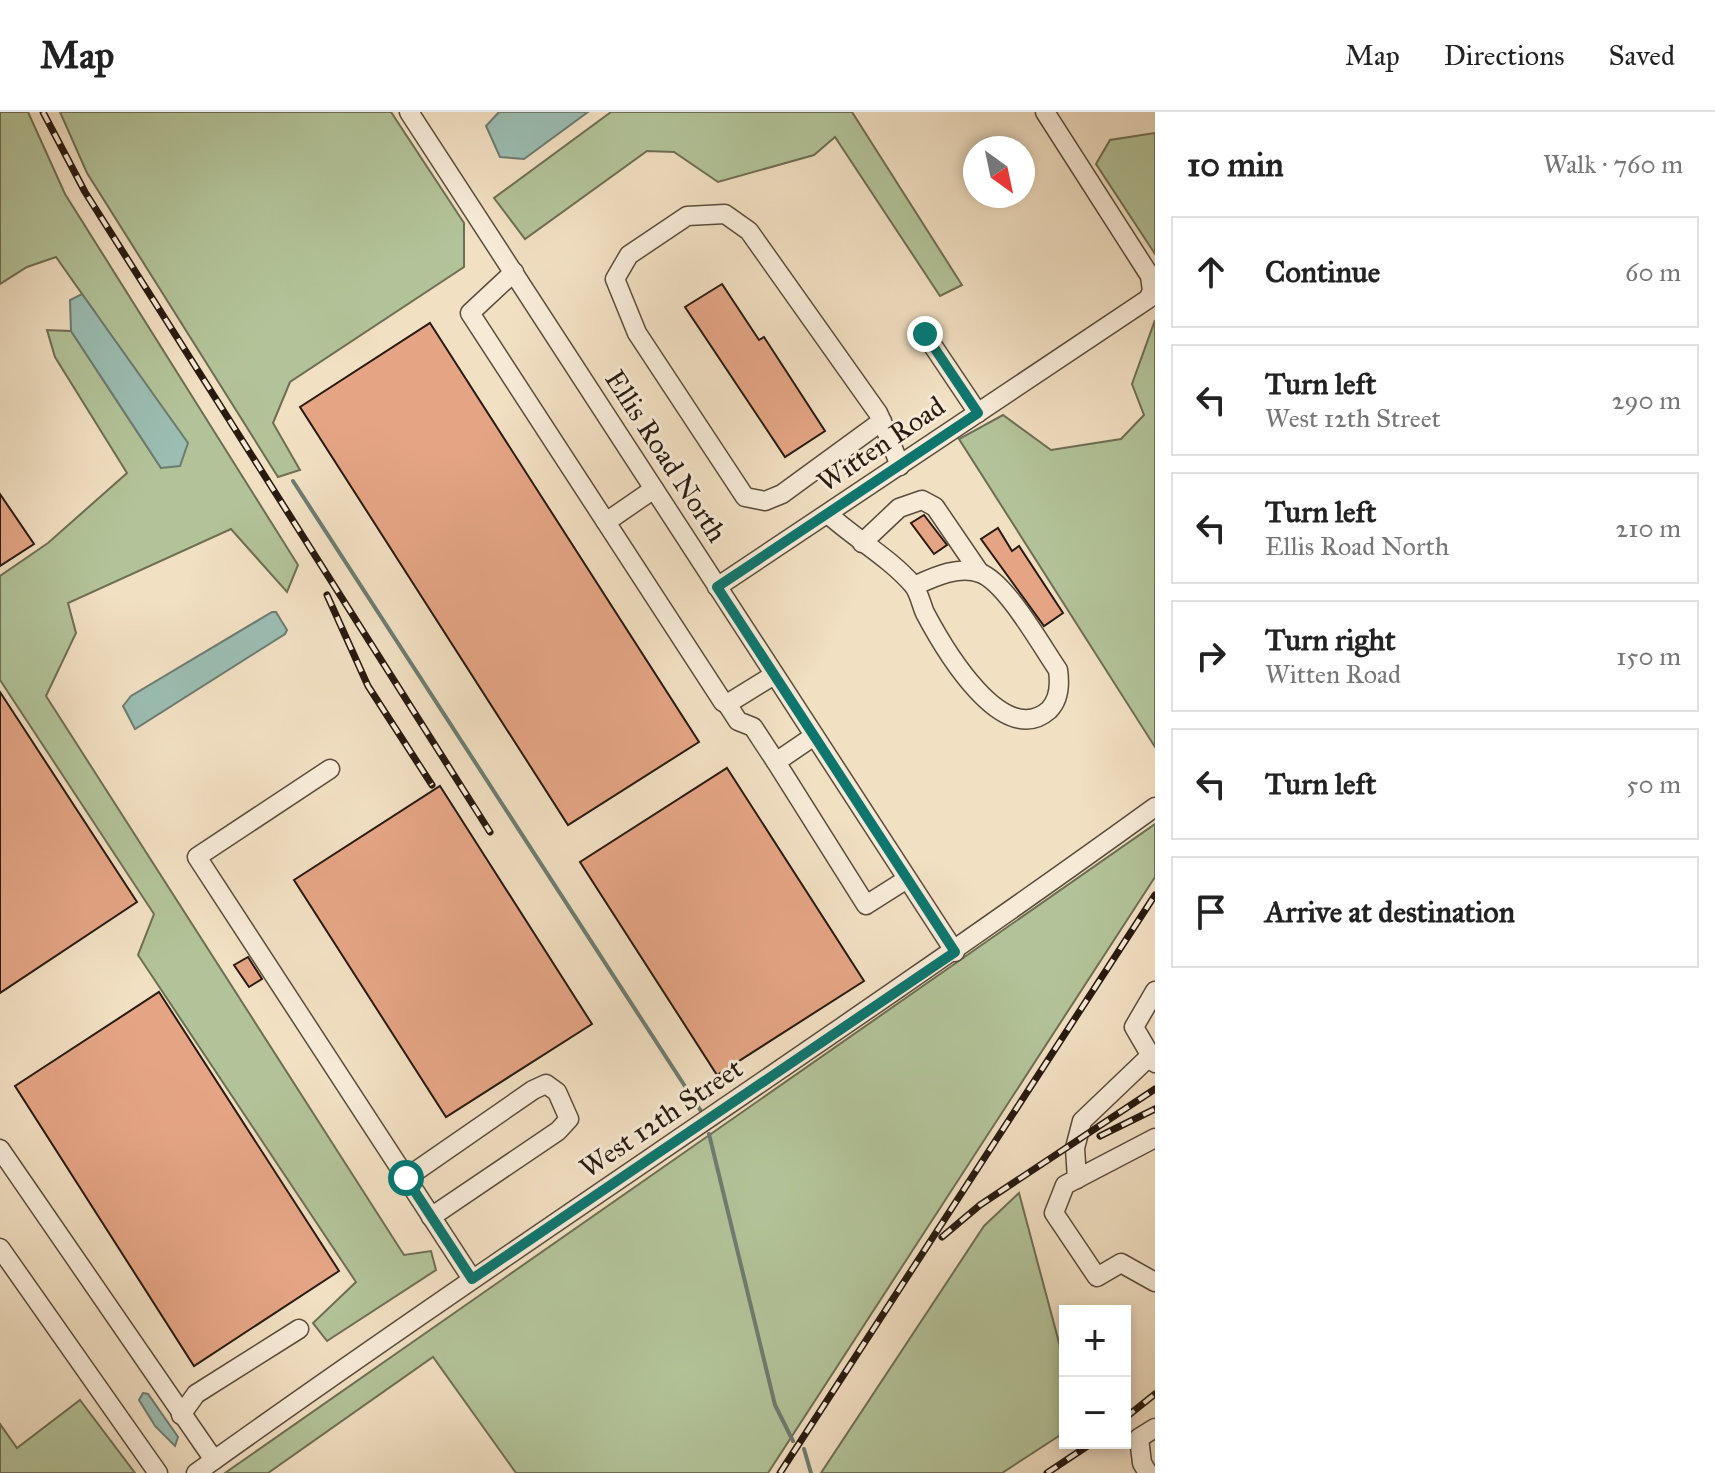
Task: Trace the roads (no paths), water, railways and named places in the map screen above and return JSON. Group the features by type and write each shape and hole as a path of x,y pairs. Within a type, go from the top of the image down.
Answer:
{"street":[{"name":"Ellis Road North","path":"409,112 955,952"},
{"name":"Witten Road","path":"717,587 1143,305 1152,291 1150,276 1045,112"},
{"path":"882,421 782,494 765,501 745,497 637,333 615,279 629,255 687,216 725,214 749,231 882,421 900,466"},
{"path":"514,272 470,313 738,721 753,727 866,905 907,879"},
{"path":"925,334 978,413"},
{"path":"879,480 899,508"},
{"path":"606,522 654,489"},
{"path":"828,514 862,543 914,586 926,614 965,673 995,710 1010,719 1037,717 1051,708 1057,697 1058,670 1004,593 980,573 935,507 922,500 899,508 862,543"},
{"path":"914,586 951,572 980,573"},
{"path":"727,704 774,675"},
{"path":"776,762 814,736"},
{"path":"330,769 197,857 472,1279"},
{"name":"West 12th Street","path":"196,1473 472,1279 955,952 1155,807"},
{"path":"1077,1179 1075,1148 1082,1121 1153,1059 1134,1027 1155,991"},
{"path":"406,1178 533,1090 546,1084 557,1092 569,1119 558,1131 431,1217"},
{"path":"1155,1138 1065,1185 1054,1213 1097,1277 1121,1263 1155,1282"},
{"path":"0,1149 214,1460"},
{"path":"0,1248 158,1473"},
{"path":"181,1415 196,1394 299,1329"},
{"path":"1148,1473 1142,1463 1139,1438 1155,1428"}],"water":[{"path":"499,112 588,112 524,159 500,157 486,126"},
{"path":"82,294 188,443 180,466 161,468 71,331 70,300"},
{"path":"276,612 287,630 285,634 135,729 123,706 131,696"},
{"path":"143,1393 148,1394 178,1437 175,1446 155,1426 139,1400"}],"waterway":[{"path":"293,481 701,1111"},
{"path":"709,1134 775,1405 793,1441"},
{"path":"804,1449 811,1473"}],"railway":[{"path":"43,112 85,192 490,832"},
{"path":"327,595 368,686 432,785"},
{"path":"780,1473 1155,895"},
{"path":"942,1237 980,1205 1155,1089"},
{"path":"1100,1136 1155,1109"},
{"path":"1131,1413 1155,1394"},
{"path":"1047,1473 1083,1449"}]}
